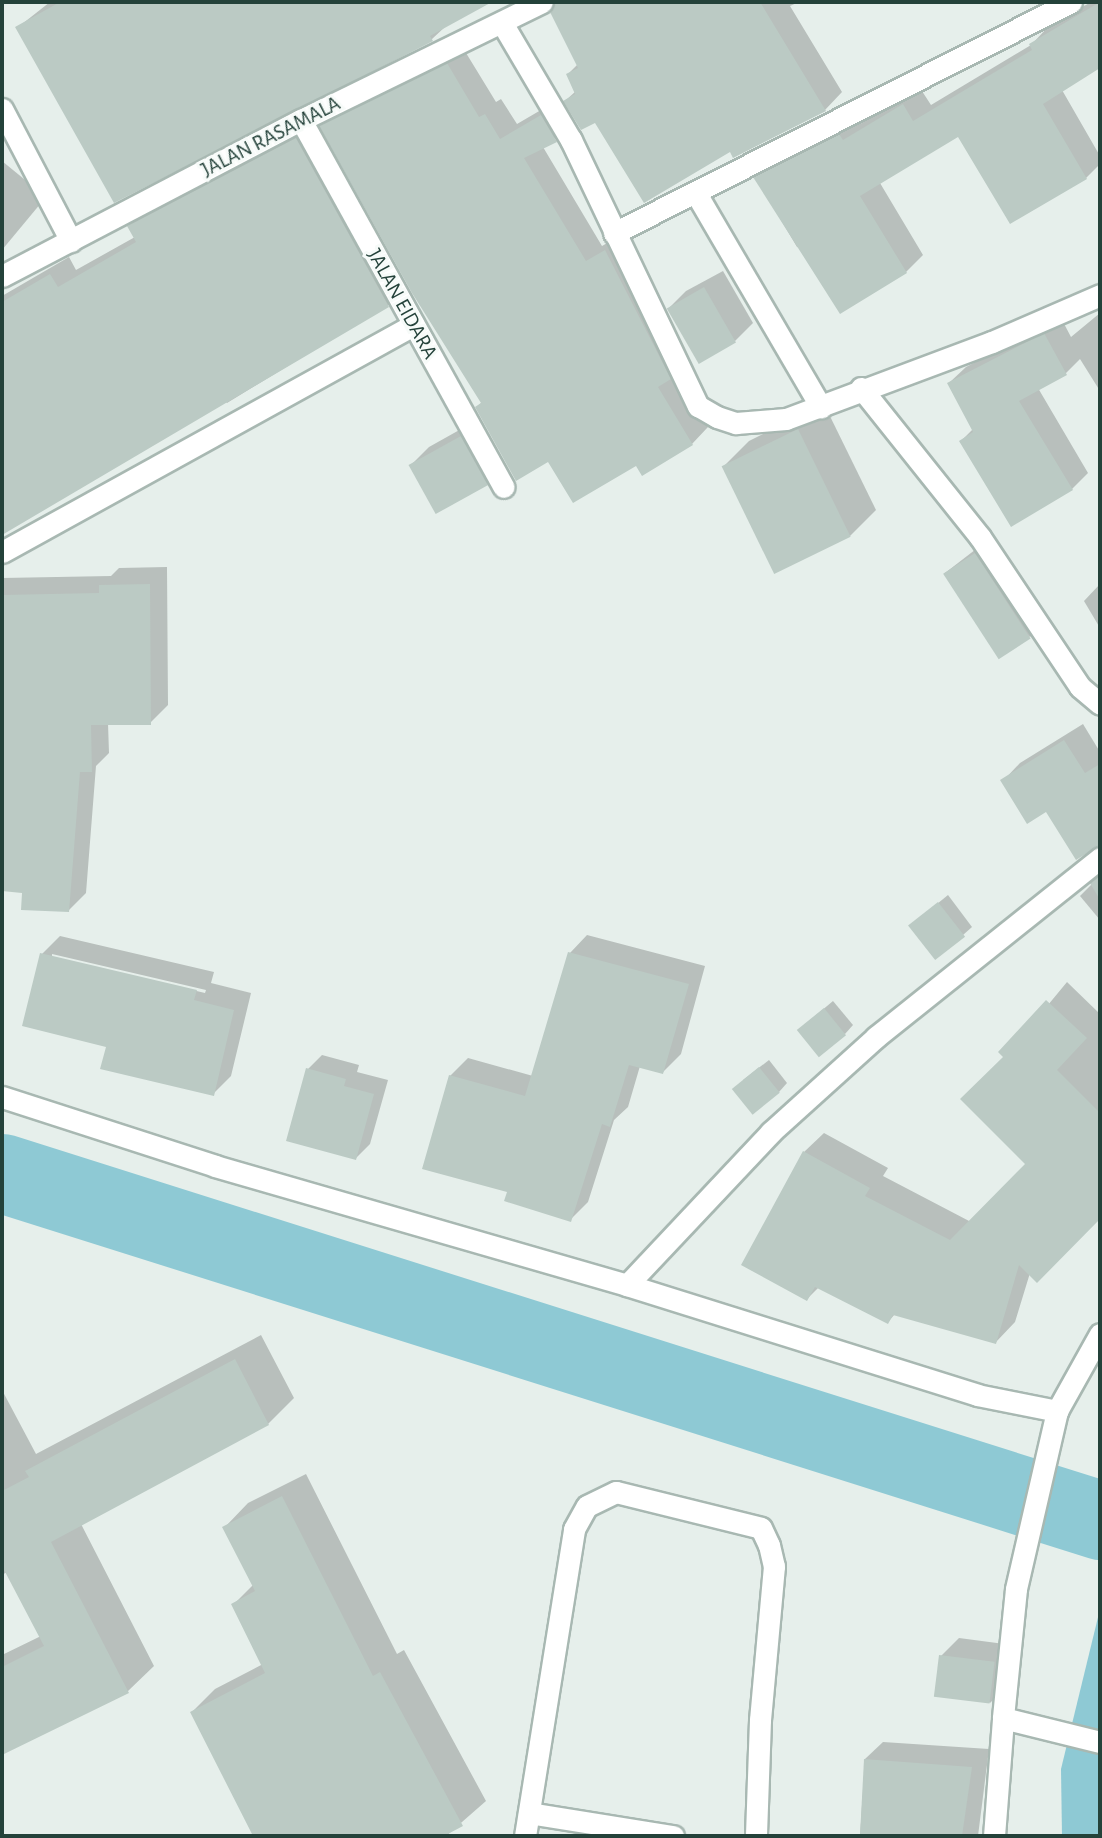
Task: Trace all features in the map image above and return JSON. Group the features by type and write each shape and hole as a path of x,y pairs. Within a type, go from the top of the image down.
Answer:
{"street":[{"name":"JALAN RASAMALA","path":"2,276 301,120 542,2"},
{"path":"614,233 697,195 1071,2"},
{"path":"502,23 571,140 698,406 736,423 759,424 821,407 861,388 992,342 1100,295"},
{"path":"2,108 71,241"},
{"name":"JALAN EIDARA","path":"301,120 504,487"},
{"path":"697,195 821,407"},
{"path":"2,552 414,325"},
{"path":"861,388 980,537 1080,688 1100,704"},
{"path":"627,1285 771,1132 876,1037 1100,858"},
{"path":"2,1097 215,1167 627,1285 977,1395 1057,1411"},
{"path":"994,1836 1016,1589 1057,1411 1100,1334"},
{"path":"525,1836 574,1530 587,1506 616,1492 761,1528 769,1545 774,1566 760,1720 756,1836"},
{"path":"1003,1718 1100,1742"},
{"path":"529,1813 673,1836"}],"water":[{"path":"1100,1609 1100,1836 1062,1836 1061,1769"}],"building":[{"path":"60,2 492,2 430,36 433,41 114,203 15,27"},
{"path":"555,2 760,2 826,111 733,158 730,152 644,203 595,123 581,130 563,101 575,94 566,74 578,68 550,12"},
{"path":"1100,2 1100,68 1043,104 1087,179 1010,224 958,137 860,196 907,273 840,314 753,177 839,134 843,140 903,104 913,121 1032,50 1029,44"},
{"path":"447,63 479,117 485,114 500,139 541,115 557,142 524,158 586,261 605,250 671,379 658,387 693,445 642,476 636,466 573,503 548,462 516,481 475,407 481,403 412,293 319,126"},
{"path":"296,138 389,307 2,535 2,302 50,274 58,287 136,242 127,226"},
{"path":"704,287 736,342 699,364 667,308"},
{"path":"1044,333 1067,375 1019,401 1073,490 1011,527 959,441 973,432 947,383"},
{"path":"798,429 851,537 774,574 722,466"},
{"path":"461,436 488,485 436,514 409,465"},
{"path":"975,553 1031,639 999,659 943,574"},
{"path":"150,584 151,725 91,725 92,772 80,772 69,912 21,910 22,893 2,891 2,595 99,593 99,585"},
{"path":"1064,740 1085,773 1100,764 1100,845 1076,860 1046,812 1027,824 1000,780"},
{"path":"1100,875 1100,900 1090,883"},
{"path":"938,902 965,937 935,960 908,925"},
{"path":"568,952 689,984 663,1074 629,1065 610,1127 602,1124 571,1222 504,1201 507,1192 422,1169 449,1075 525,1096"},
{"path":"40,953 197,990 194,1000 234,1010 214,1096 100,1069 106,1047 22,1026"},
{"path":"1046,1000 1087,1038 1057,1070 1100,1113 1100,1219 1037,1283 1019,1265 996,1344 893,1315 888,1324 815,1287 807,1301 741,1265 803,1151 870,1188 865,1196 950,1240 1025,1164 960,1099 1003,1057 998,1052"},
{"path":"824,1008 846,1035 819,1057 797,1030"},
{"path":"759,1067 780,1093 753,1115 732,1089"},
{"path":"306,1068 346,1079 344,1086 374,1094 356,1160 286,1141"},
{"path":"235,1359 269,1425 51,1542 129,1693 2,1755 2,1667 44,1646 2,1566 2,1491 29,1477 25,1471"},
{"path":"282,1496 373,1676 380,1672 463,1826 444,1836 253,1836 190,1712 265,1673 231,1604 255,1591 222,1527"},
{"path":"939,1655 995,1662 989,1704 934,1697"},
{"path":"864,1759 972,1767 962,1836 860,1836"}],"waterway":[{"path":"2,1173 1100,1520"}]}
